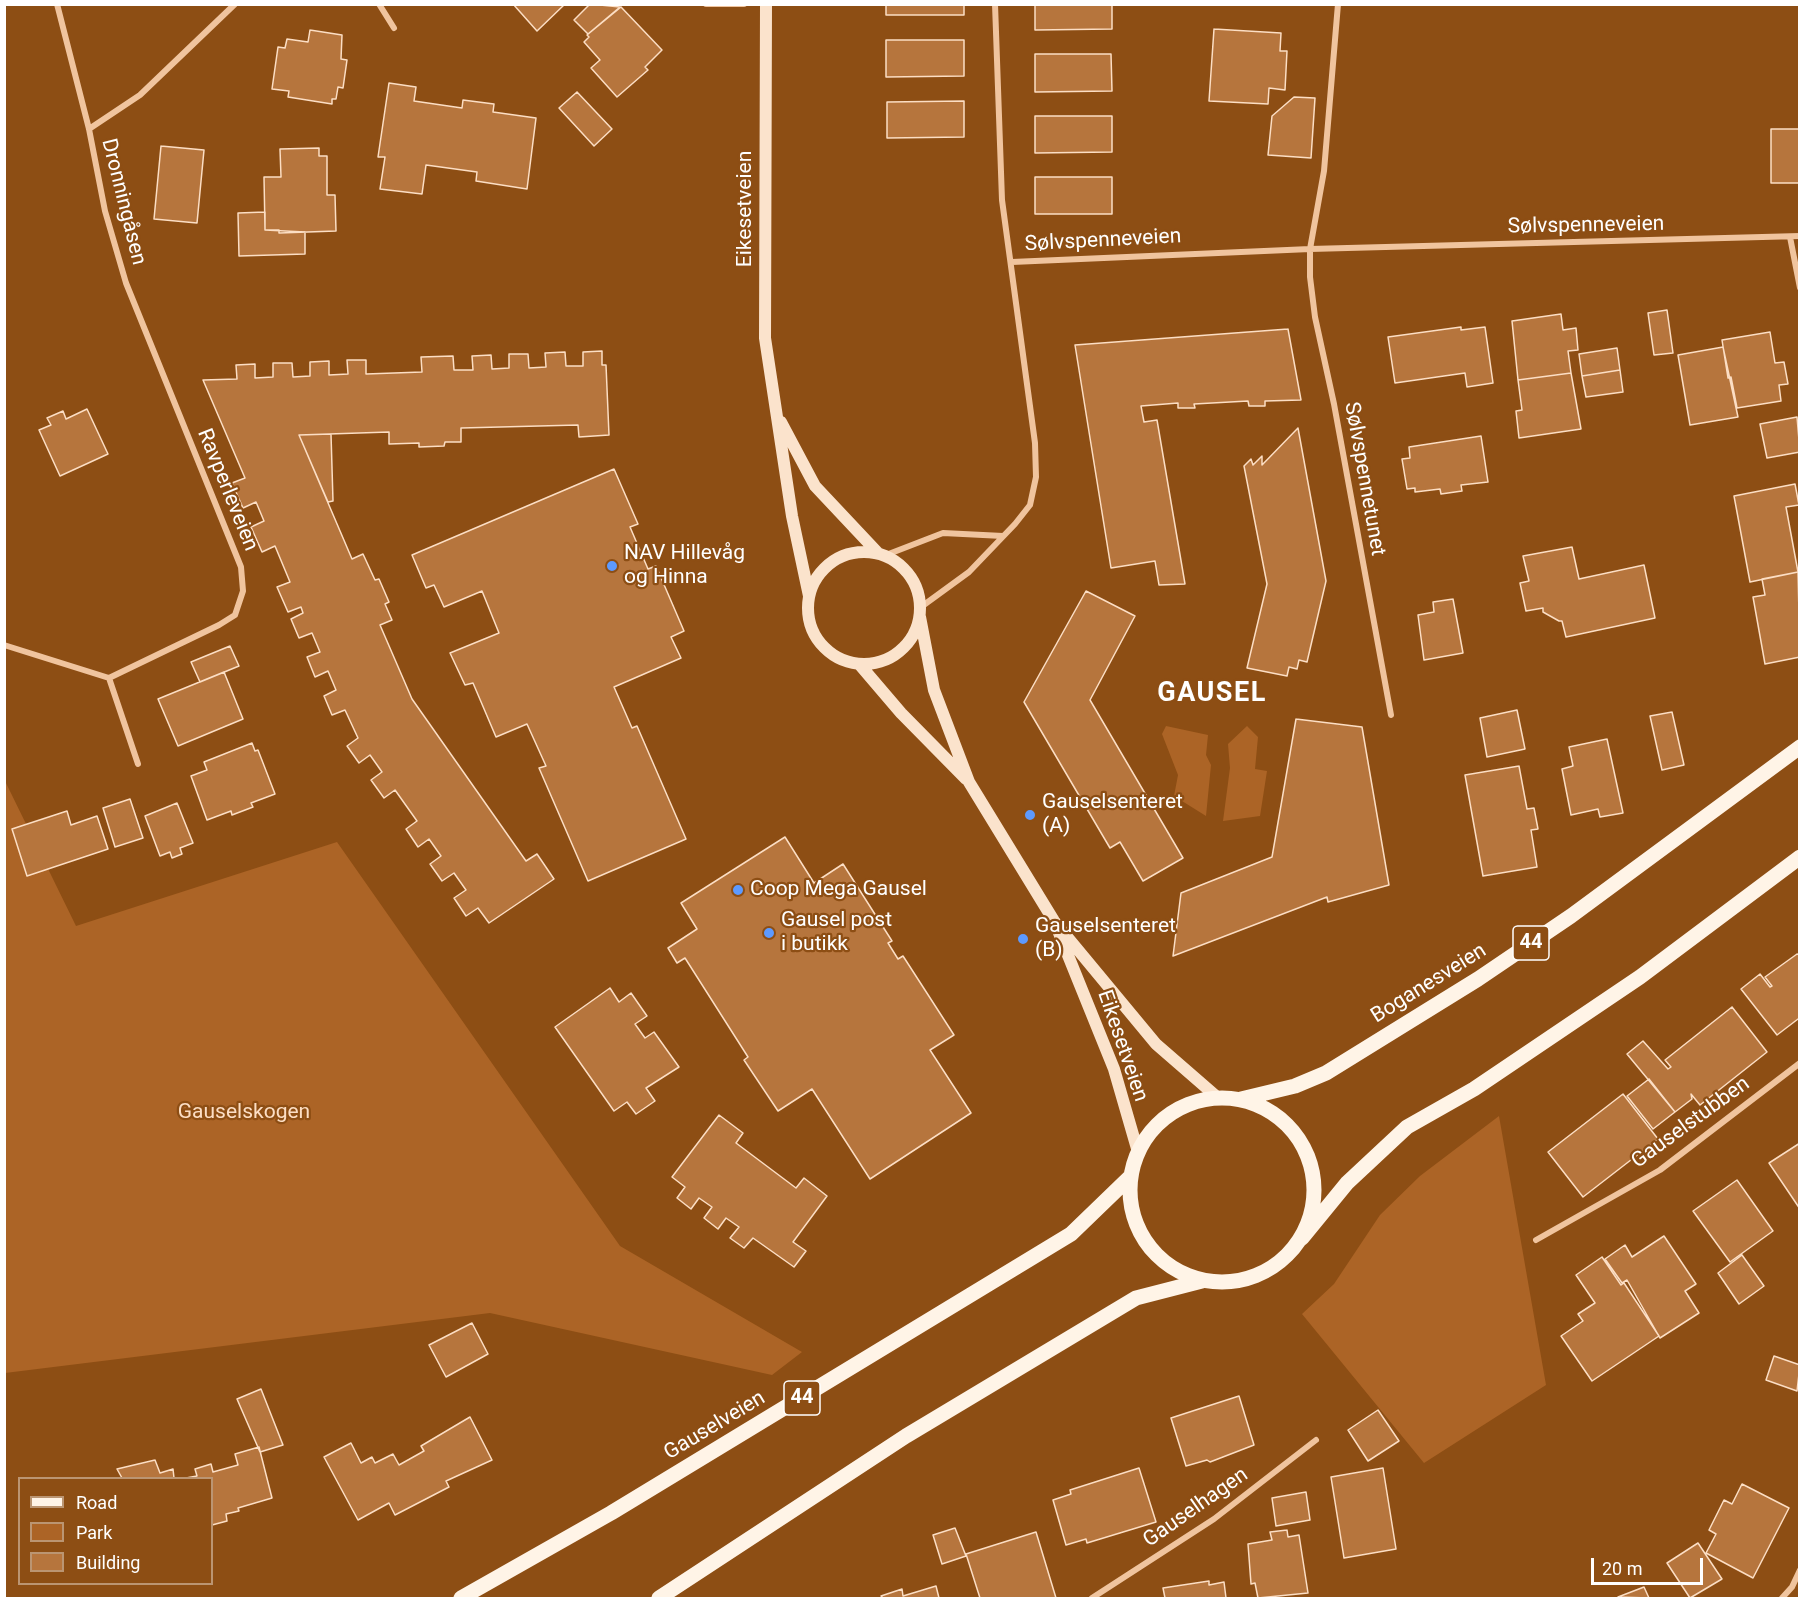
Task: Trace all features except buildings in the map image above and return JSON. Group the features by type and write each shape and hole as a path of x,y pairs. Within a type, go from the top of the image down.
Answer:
{"main road":[{"name":"Eikesetveien","path":"766,4 765,338 792,516 809,596"},
{"name":"Eikesetveien","path":"776,413 815,486 882,554"},
{"path":"856,552 882,554 904,567 917,586 921,612 913,637 899,653 881,662 860,665 846,662 826,650 813,632 808,610 809,596 818,575 834,559 856,552"},
{"name":"Eikesetveien","path":"921,612 934,690 969,782 1054,921 1156,1044 1217,1097"},
{"name":"Eikesetveien","path":"860,665 901,713 969,782"},
{"name":"Boganesveien","path":"1241,1099 1295,1086 1326,1073 1469,985 1571,916 1800,747"},
{"name":"44","path":"658,1599 906,1436 1136,1298 1202,1281 1231,1283 1259,1275 1283,1260 1347,1183 1407,1126 1474,1089 1640,977 1800,857"},
{"name":"Eikesetveien","path":"1054,921 1114,1069 1138,1152"},
{"name":"44","path":"1202,1281 1172,1267 1159,1258 1143,1239 1131,1209 1130,1177 1138,1152 1151,1130 1169,1113 1192,1102 1217,1097 1241,1099 1265,1107 1285,1122 1301,1142 1313,1173 1313,1206 1302,1238"},
{"name":"Gauselveien","path":"461,1599 621,1507 1071,1234 1130,1177"}],"street":[{"name":"Dronningåsen","path":"57,4 89,129 105,211 126,283"},
{"name":"Dronningåsen","path":"89,129 140,95 235,4"},
{"path":"379,4 394,28"},
{"path":"706,4 744,4"},
{"name":"Sølvspenneveien","path":"995,4 1001,179 1012,262 1310,249 1800,236"},
{"path":"1310,249 1323,171 1338,4"},
{"path":"1790,237 1800,288"},
{"name":"Sølvspennetunet","path":"1310,249 1315,317 1334,404 1391,715"},
{"path":"921,612 969,572 1030,505 1036,477 1035,443 1012,262"},
{"name":"Ravperleveien","path":"109,678 219,626 235,615 243,591 241,567 126,283"},
{"path":"882,554 944,533 1003,536"},
{"path":"4,645 109,678 138,764"},
{"name":"Gauselstubben","path":"1536,1240 1660,1170 1800,1063"},
{"name":"Gauselhagen","path":"1092,1599 1208,1523 1316,1440"},
{"path":"1782,1599 1792,1587 1800,1570"}],"green space":[{"path":"1166,726 1208,735 1206,755 1211,765 1206,816 1174,796 1178,775 1162,734"},
{"path":"1247,726 1258,737 1255,769 1267,771 1260,816 1223,821 1230,768 1228,744"},
{"name":"Gauselskogen","path":"5,781 76,926 337,842 620,1246 802,1352 772,1375 490,1313 5,1373"},
{"path":"1499,1116 1546,1385 1424,1463 1302,1314 1334,1284 1380,1215 1420,1176"}],"place":[{"name":"NAV Hillevåg og Hinna","path":"612,566"},
{"name":"Gauselsenteret (A)","path":"1030,815"},
{"name":"Coop Mega Gausel","path":"738,890"},
{"name":"Gausel post i butikk","path":"769,933"},
{"name":"Gauselsenteret (B)","path":"1023,939"}],"district":[{"name":"GAUSEL","path":"1212,694"}]}
